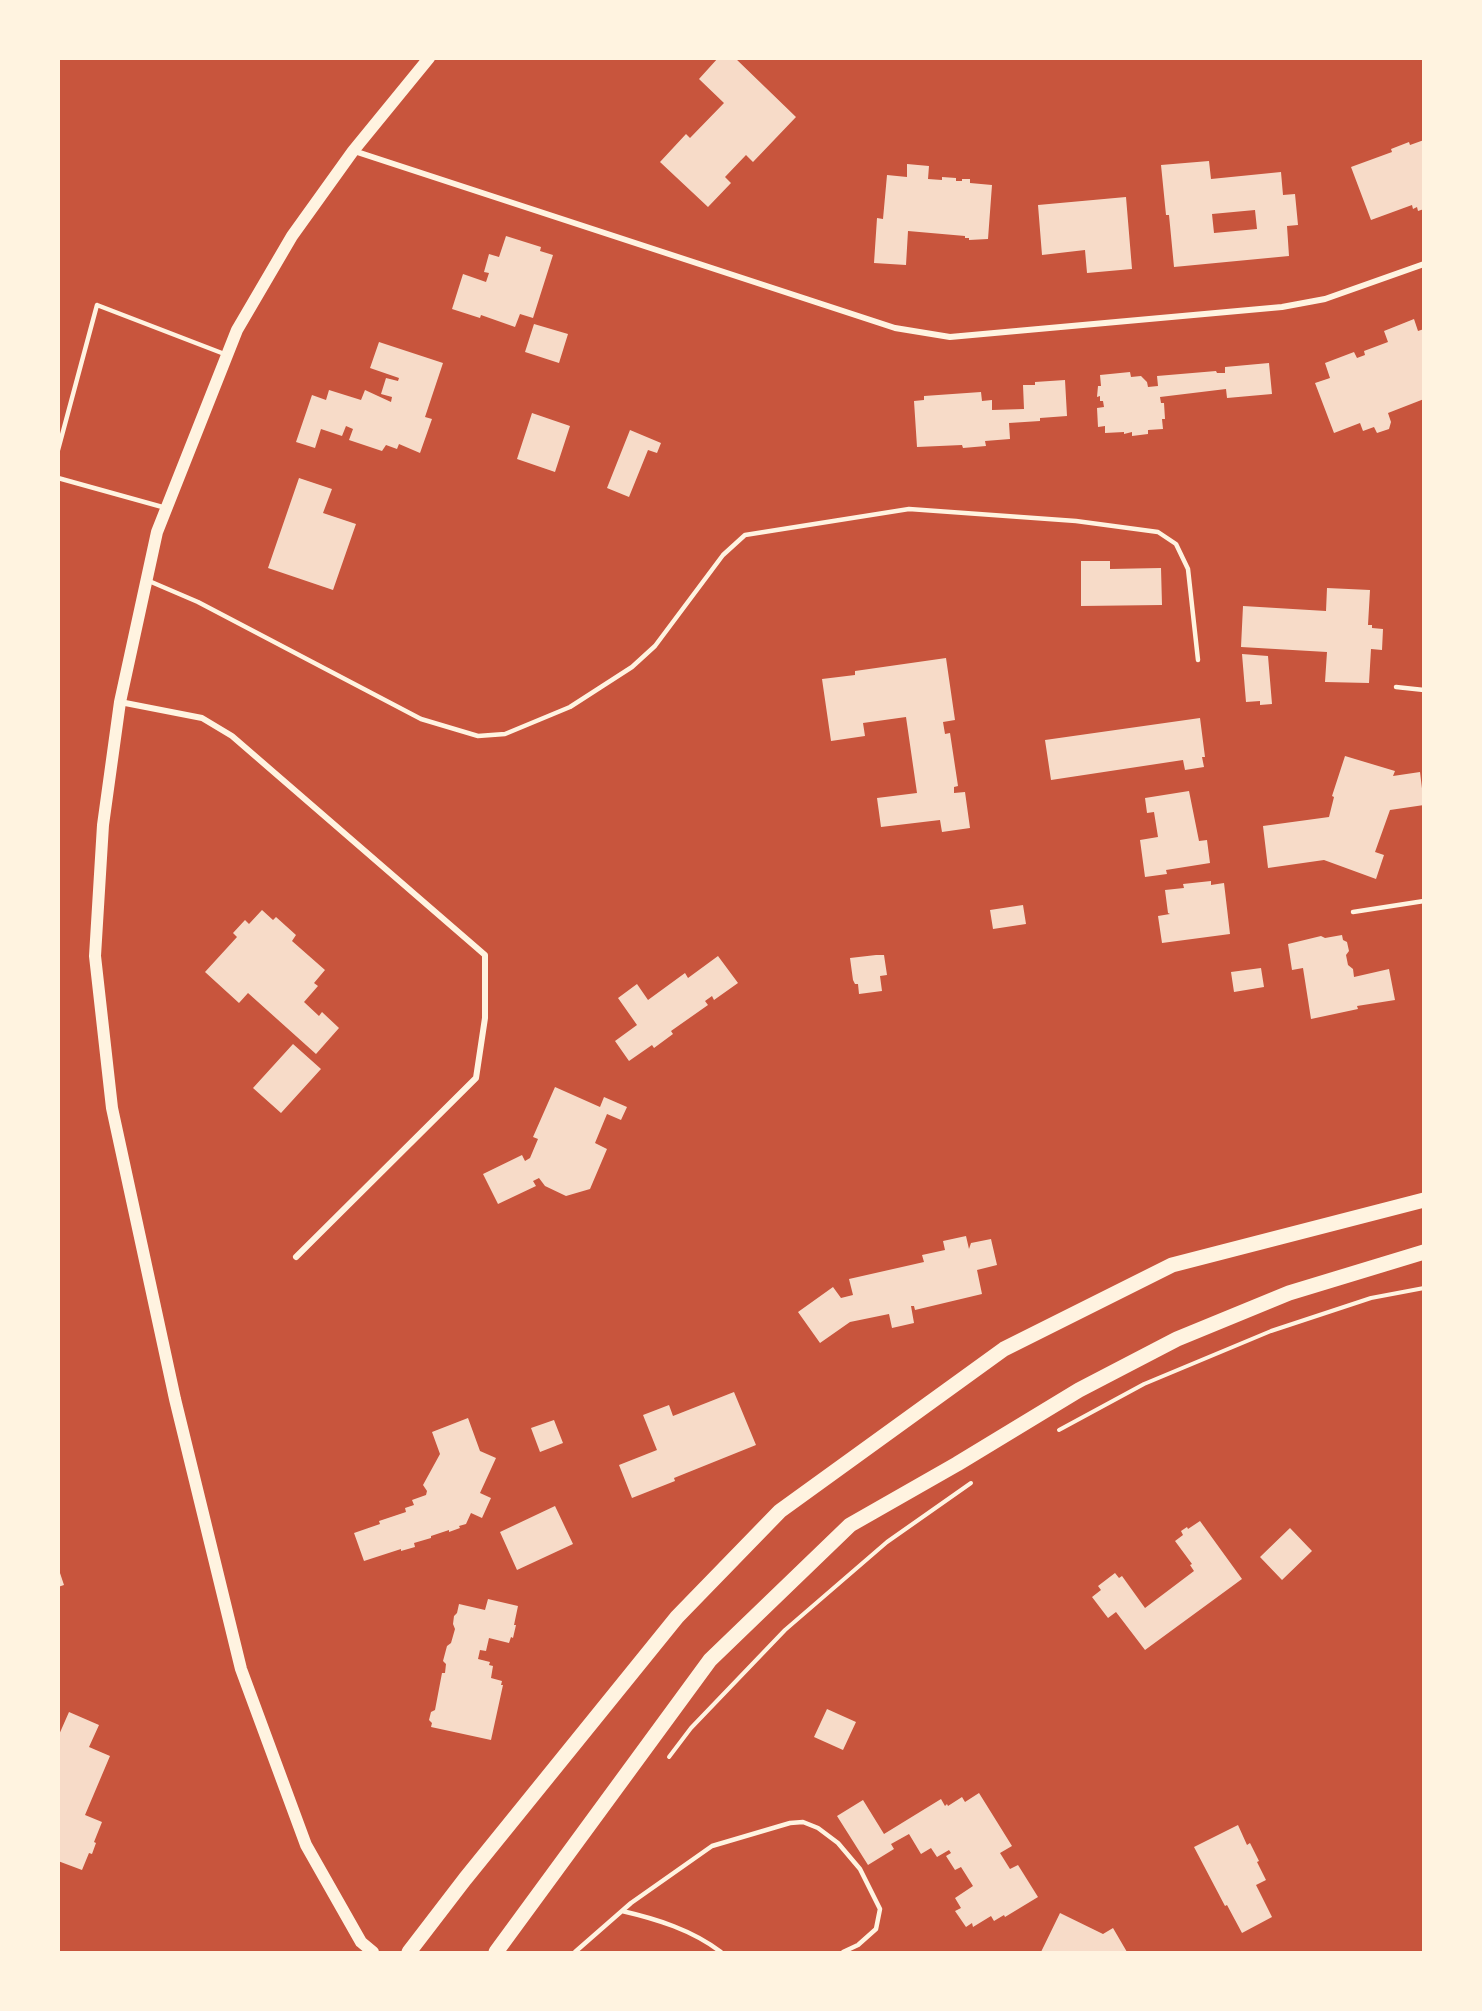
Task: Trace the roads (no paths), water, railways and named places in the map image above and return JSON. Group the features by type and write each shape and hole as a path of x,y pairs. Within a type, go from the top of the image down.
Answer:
{"main road":[{"path":"373,1953 361,1942 306,1845 241,1669 175,1400 112,1108 95,956 103,825 120,702 157,532 237,330 292,236 353,151 429,58"},
{"path":"409,1953 465,1879 677,1617 780,1511 1004,1348 1172,1265 1424,1200"},
{"path":"496,1953 710,1660 850,1525 1079,1390 1177,1339 1289,1293 1424,1252"}],"street":[{"path":"353,151 895,328 950,337 1282,307 1325,299 1424,264"},
{"path":"120,702 202,718 232,736 485,956 485,1018 476,1078 296,1257"}],"lane":[{"path":"58,450 97,305 226,356"},
{"path":"58,478 166,508"},
{"path":"147,580 198,602 421,719 478,736 505,734 570,707 632,667 655,646 723,555 745,535 909,509 1076,521 1158,532 1176,544 1188,569 1198,660"},
{"path":"1396,687 1424,690"},
{"path":"1353,912 1424,901"},
{"path":"575,1953 622,1911 712,1846 790,1823 802,1822 819,1828 838,1843 860,1869 880,1909 876,1929 858,1945 843,1953"},
{"path":"622,1911 658,1919 693,1935 721,1953"}]}
